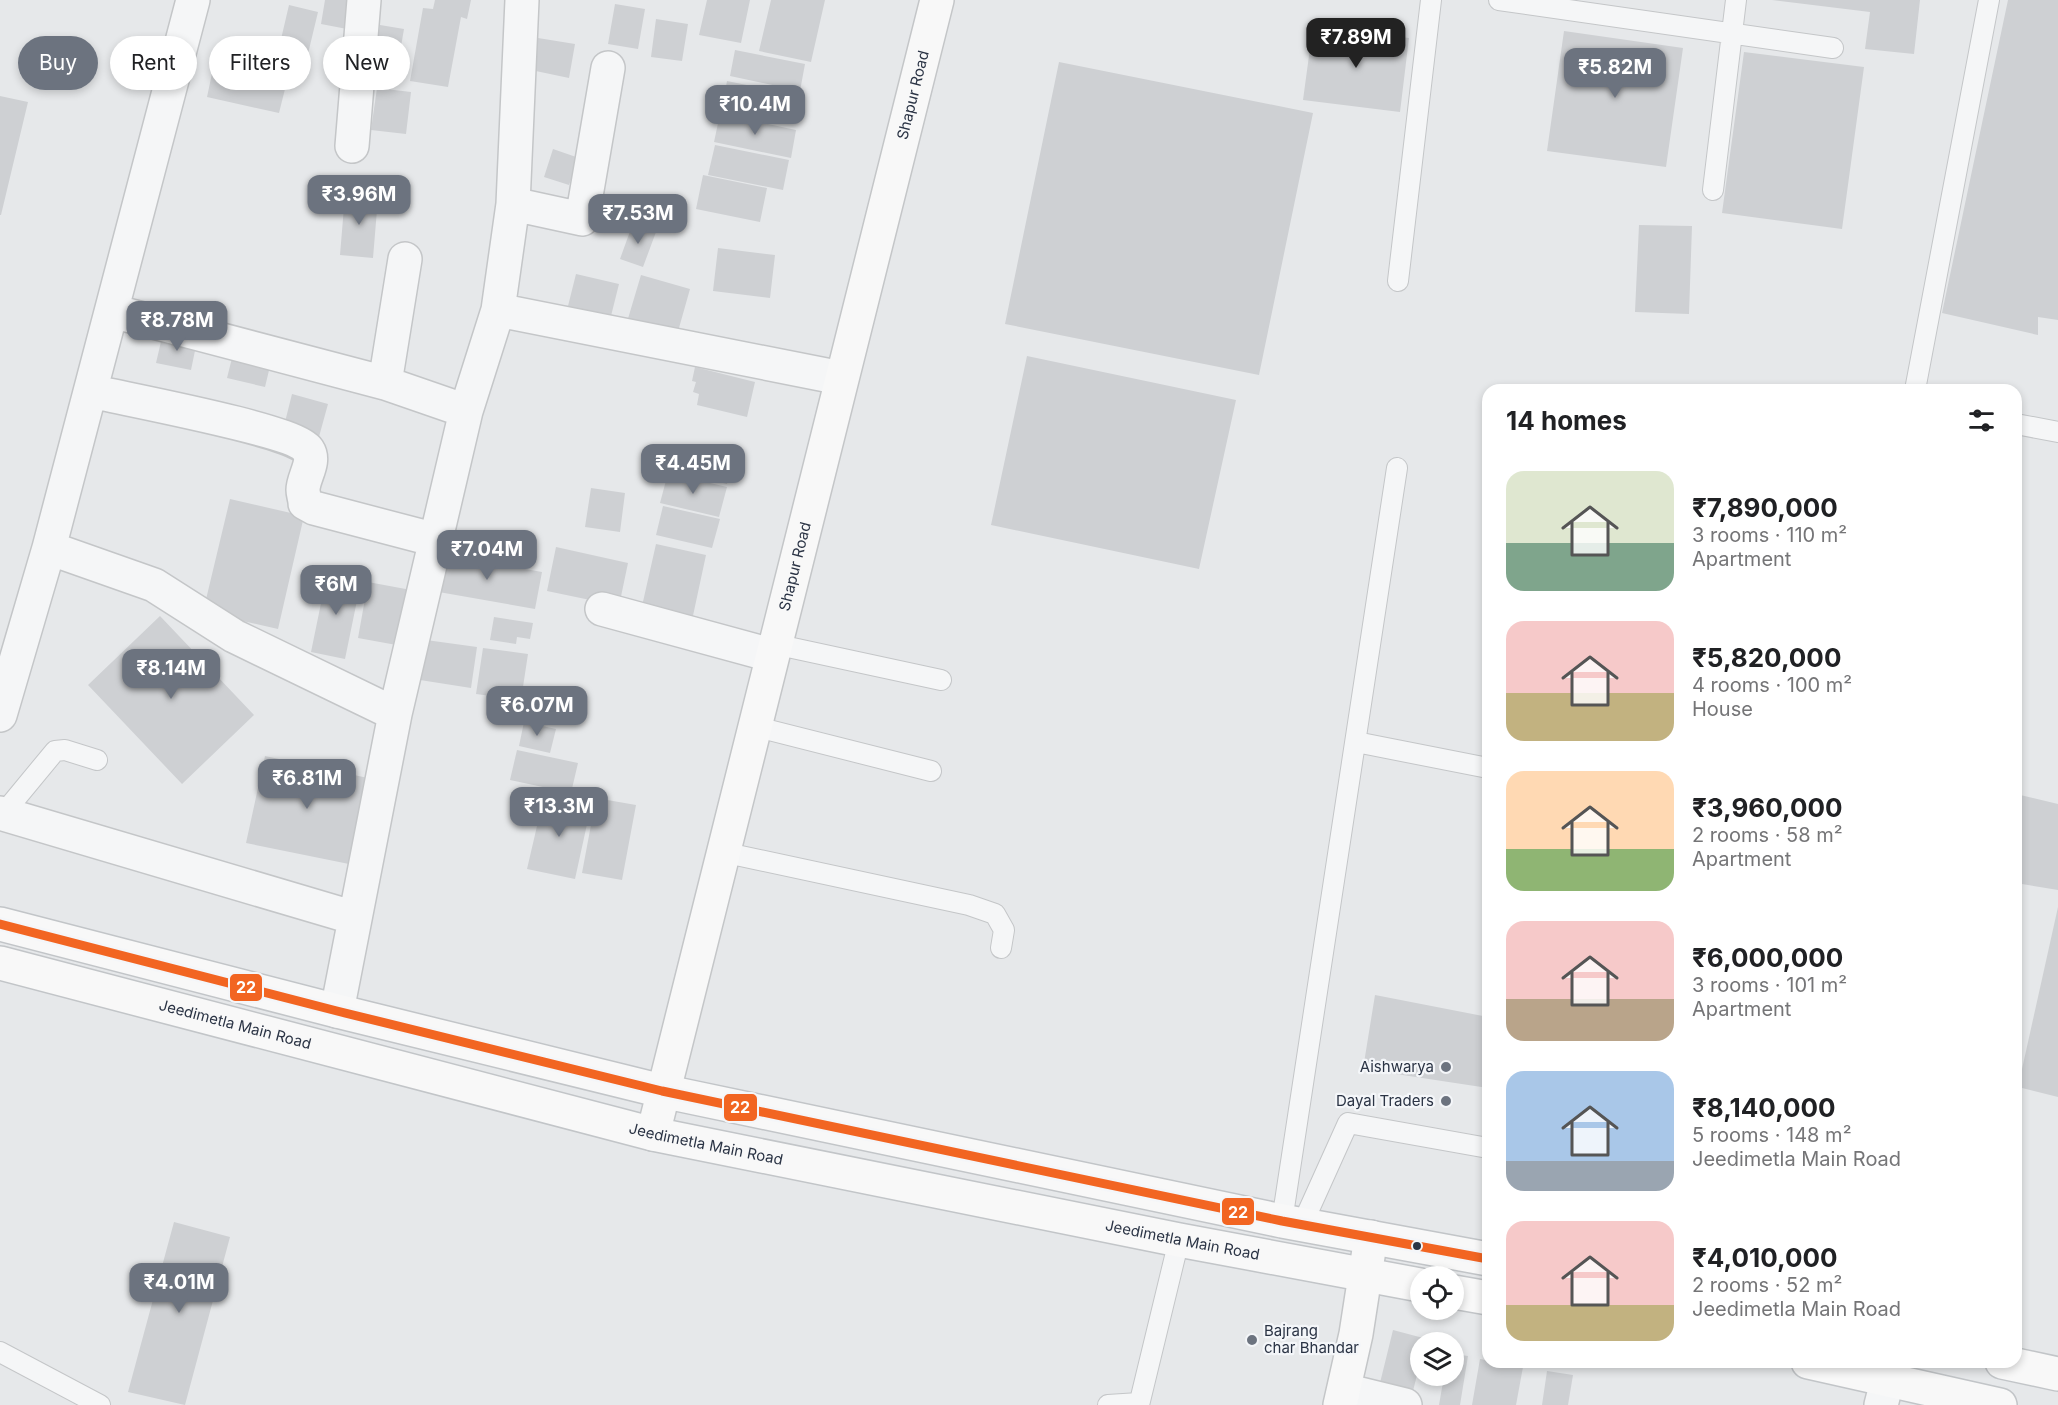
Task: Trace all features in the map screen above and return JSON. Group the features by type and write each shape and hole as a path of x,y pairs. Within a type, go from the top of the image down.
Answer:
{"main road":[{"name":"Shapur Road","path":"653,1134 753,726 938,0"},
{"path":"0,924 662,1091 1292,1223 1482,1257"},
{"name":"Jeedimetla Main Road","path":"0,963 653,1134 1179,1240 1410,1283"},
{"path":"1342,1397 1371,1237"},
{"path":"1464,1294 1482,1297"},
{"path":"2022,1366 2058,1374"},
{"path":"1824,1368 1884,1391 2000,1405"}],"street":[{"path":"0,715 49,548 193,0"},
{"path":"352,146 364,0"},
{"path":"338,1011 395,714 466,411 498,310 513,204 522,0"},
{"path":"513,204 582,219 608,68"},
{"path":"385,383 405,259"},
{"path":"498,310 841,378"},
{"path":"112,311 385,383 466,411"},
{"path":"91,391 262,430 303,445 310,451 311,459 303,490 305,503 314,508 436,540"},
{"path":"49,548 154,585 234,636 395,714"},
{"path":"602,609 773,650"},
{"path":"2,814 355,918"},
{"path":"1342,1397 1405,1405"}],"lane":[{"path":"1398,280 1431,0"},
{"path":"1498,0 1833,48"},
{"path":"1713,190 1736,0"},
{"path":"1916,384 1989,0"},
{"path":"2022,425 2058,432"},
{"path":"1292,1223 1356,742 1397,468"},
{"path":"773,650 941,680"},
{"path":"753,726 931,771"},
{"path":"1356,742 1482,767"},
{"path":"2,814 55,752 65,750 97,760"},
{"path":"722,852 929,895 978,908 995,914 1004,930 1001,948"},
{"path":"1292,1223 1348,1123 1482,1147"},
{"path":"1108,1405 1139,1404 1179,1240"},
{"path":"0,1352 100,1405"}],"building":[{"path":"325,0 351,0 347,29 321,24"},
{"path":"435,0 471,0 467,19 461,17 448,87 410,81 423,8 433,9"},
{"path":"707,0 750,0 741,43 699,35"},
{"path":"771,0 825,0 811,62 759,51"},
{"path":"1772,0 1920,0 1914,54 1865,49 1870,12"},
{"path":"2008,0 2058,0 2058,320 2038,317 2038,335 1942,313"},
{"path":"615,4 645,9 638,49 608,44"},
{"path":"289,5 318,12 311,41 311,36 282,36"},
{"path":"656,19 688,24 682,61 651,57"},
{"path":"380,25 404,29 403,36 378,36"},
{"path":"1313,26 1409,38 1400,112 1303,100"},
{"path":"1564,31 1683,48 1666,167 1547,151"},
{"path":"538,38 575,44 569,78 531,70"},
{"path":"735,50 805,64 800,91 730,76"},
{"path":"1744,52 1864,67 1842,229 1722,213"},
{"path":"1059,62 1313,113 1259,375 1005,324"},
{"path":"727,81 800,96 794,123 722,108"},
{"path":"209,88 209,90 285,90 279,113 207,97"},
{"path":"377,90 411,92 406,134 371,130"},
{"path":"0,96 28,102 1,215 0,215"},
{"path":"720,114 796,130 791,158 714,142"},
{"path":"715,145 789,160 783,190 708,175"},
{"path":"553,149 579,158 569,185 544,177"},
{"path":"703,175 767,188 760,222 696,209"},
{"path":"345,195 378,198 373,258 340,255"},
{"path":"633,223 656,232 643,267 620,259"},
{"path":"1639,225 1692,226 1689,314 1635,312"},
{"path":"718,248 775,255 770,298 713,291"},
{"path":"576,274 619,284 610,320 567,310"},
{"path":"641,275 690,289 677,335 627,322"},
{"path":"163,333 197,341 191,370 156,363"},
{"path":"233,354 271,362 265,387 227,378"},
{"path":"1027,356 1236,400 1199,569 991,525"},
{"path":"695,367 755,382 747,417 697,405 699,394 693,392 696,382 692,381"},
{"path":"292,394 328,404 317,444 282,434"},
{"path":"677,444 734,458 727,484 671,471"},
{"path":"668,473 727,487 719,517 660,503"},
{"path":"591,488 625,493 620,532 585,527"},
{"path":"230,499 304,516 278,629 203,612"},
{"path":"663,506 720,519 712,548 656,535"},
{"path":"656,544 706,555 691,625 640,615"},
{"path":"556,547 628,563 619,606 547,591"},
{"path":"439,554 542,572 535,609 433,591"},
{"path":"327,574 361,581 345,659 311,652"},
{"path":"368,582 411,590 402,646 358,638"},
{"path":"160,616 254,715 182,784 88,685"},
{"path":"494,617 533,623 530,639 517,637 516,644 490,640"},
{"path":"426,640 477,647 471,688 420,680"},
{"path":"483,648 528,654 521,700 476,694"},
{"path":"524,722 556,729 550,753 519,746"},
{"path":"517,750 578,763 571,793 510,780"},
{"path":"265,756 368,778 349,864 246,843"},
{"path":"2022,795 2058,804 2058,890 2022,884"},
{"path":"544,796 591,806 575,879 527,869"},
{"path":"596,798 636,805 622,880 582,873"},
{"path":"2058,907 2058,1097 2022,1088 2022,1069"},
{"path":"1375,995 1482,1016 1482,1087 1363,1069"},
{"path":"174,1222 230,1237 185,1405 128,1392"},
{"path":"1393,1330 1410,1334 1410,1386 1414,1386 1412,1395 1379,1387"},
{"path":"1464,1355 1468,1356 1464,1380"},
{"path":"1480,1359 1482,1359 1482,1368 1523,1368 1516,1405 1472,1405"},
{"path":"1547,1371 1573,1375 1568,1405 1542,1405"},
{"path":"1442,1386 1463,1386 1460,1405 1439,1405"}],"transit line":[{"name":"22","path":"0,924 337,1011 662,1091 1282,1221 1482,1258"}],"place":[{"name":"Aishwarya","path":"1446,1067"},
{"name":"Dayal Traders","path":"1446,1101"},
{"name":"Bajrang char Bhandar","path":"1252,1340"}]}
